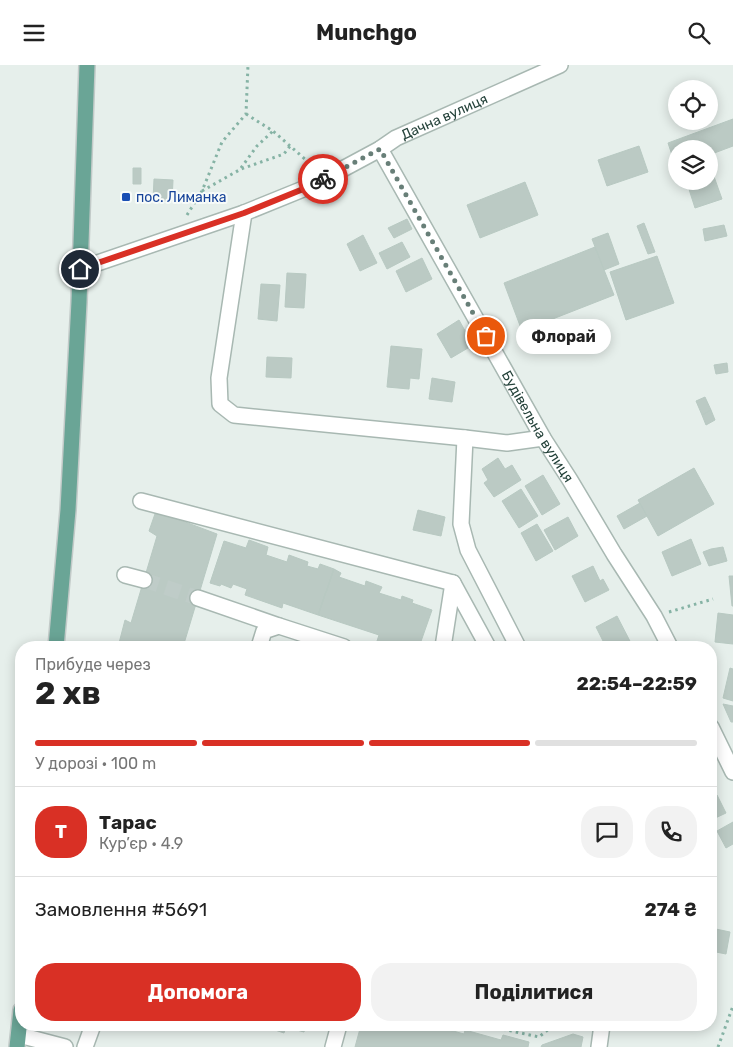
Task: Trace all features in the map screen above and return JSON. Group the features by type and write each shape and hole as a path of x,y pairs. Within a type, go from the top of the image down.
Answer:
{"main road":[{"path":"57,641 68,510 80,269 87,65"}],"street":[{"name":"Дачна вулиця","path":"80,269 244,213 313,185 380,149 396,138 560,65"},
{"name":"Будівельна вулиця","path":"380,149 543,438 654,616 667,641"},
{"path":"244,213 219,378 220,404 234,415 507,443 543,438"},
{"path":"465,438 461,524 468,550 515,641"},
{"path":"141,501 453,583 485,641"},
{"path":"125,575 144,580"},
{"path":"444,641 453,583"},
{"path":"198,598 326,641"},
{"path":"261,641 264,631 280,626"},
{"path":"717,739 733,772"},
{"path":"85,1047 91,1031"},
{"path":"333,1047 337,1031"},
{"path":"599,1047 601,1031"},
{"path":"18,1041 66,1047"}],"path":[{"path":"185,218 202,191 222,142 246,114 248,65"},
{"path":"246,114 273,131 326,178"},
{"path":"241,169 257,146 273,131"},
{"path":"202,191 241,169 284,154 290,146"},
{"path":"654,616 713,599"},
{"path":"718,1047 733,1006"},
{"path":"512,1031 539,1037 546,1031"}],"building":[{"path":"733,119 733,146 718,152 718,140 676,140 703,130 718,130 718,125"},
{"path":"639,146 648,172 607,186 598,160"},
{"path":"133,168 141,168 141,184 133,184"},
{"path":"154,179 173,180 172,201 153,201"},
{"path":"525,182 538,215 480,238 467,205"},
{"path":"718,188 722,199 695,208 689,190 718,190"},
{"path":"407,219 412,229 394,238 388,228"},
{"path":"644,223 655,252 648,254 637,226"},
{"path":"724,225 727,236 705,241 703,229"},
{"path":"608,233 619,264 604,270 592,239"},
{"path":"363,235 377,263 360,271 347,244"},
{"path":"402,242 410,257 387,269 379,253"},
{"path":"595,247 614,295 522,331 504,283"},
{"path":"657,256 674,303 626,320 610,272"},
{"path":"422,258 432,279 406,292 396,271"},
{"path":"287,273 306,274 304,308 285,307"},
{"path":"261,284 280,285 277,321 258,319"},
{"path":"459,320 473,345 451,358 437,334"},
{"path":"391,346 422,349 419,379 410,378 409,389 387,387"},
{"path":"267,357 292,358 291,378 266,377"},
{"path":"727,363 728,372 716,374 714,365"},
{"path":"432,378 455,382 452,402 429,399"},
{"path":"705,397 711,410 702,415 696,401"},
{"path":"711,410 715,420 706,425 702,415"},
{"path":"498,458 505,469 512,465 521,480 494,497 484,483 488,480 482,469"},
{"path":"694,468 714,504 658,536 638,500"},
{"path":"543,475 560,504 542,515 525,486"},
{"path":"521,489 538,516 519,528 502,501"},
{"path":"640,503 647,516 624,529 617,516"},
{"path":"418,510 445,517 441,536 413,530"},
{"path":"156,511 217,534 185,641 120,641 125,620 131,623 157,536 149,531"},
{"path":"568,517 578,536 555,550 544,530"},
{"path":"537,524 553,551 536,561 521,533"},
{"path":"691,539 701,564 672,576 662,552"},
{"path":"249,540 268,547 266,555 287,562 289,555 308,562 307,566 318,569 320,564 334,569 318,615 283,603 282,608 245,595 247,589 233,584 231,588 221,584 220,586 210,583 224,541 246,548"},
{"path":"723,547 727,561 709,566 703,552"},
{"path":"593,566 600,581 603,579 609,590 585,602 572,576"},
{"path":"334,569 341,573 339,577 365,586 366,581 382,587 379,593 401,600 402,596 413,600 412,603 432,610 421,641 377,641 379,635 318,615"},
{"path":"729,576 733,576 733,606 732,606"},
{"path":"718,613 733,615 733,644 715,641"},
{"path":"617,616 630,641 603,641 596,627"},
{"path":"730,668 733,669 733,701 723,698"},
{"path":"723,704 733,706 733,722 731,722"},
{"path":"717,795 726,813 717,817"},
{"path":"733,822 733,844 726,848 717,831"},
{"path":"717,929 730,932 726,954 717,952"},
{"path":"359,1031 453,1031 464,1034 465,1031 469,1031 501,1040 503,1035 529,1042 528,1047 355,1047"},
{"path":"573,1034 583,1037 581,1047 541,1047 542,1045"}],"tunnel":[{"path":"144,580 198,598"}],"way so far":[{"path":"323,179 380,149 486,336"}],"place":[{"name":"пос. Лиманка","path":"126,197"},
{"name":"Флорай","path":"486,336"}],"route":[{"path":"80,269 244,213 313,185 323,179"}]}
